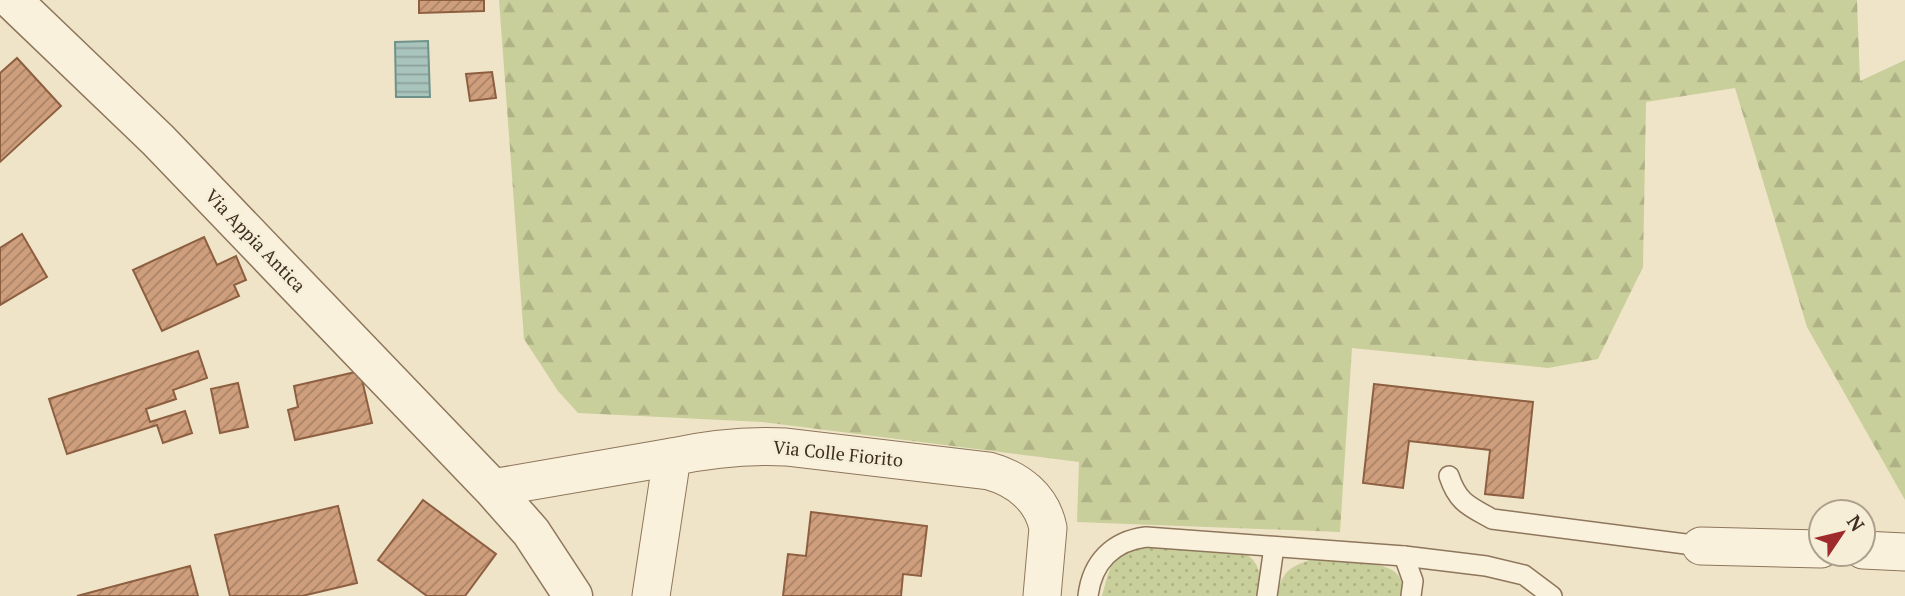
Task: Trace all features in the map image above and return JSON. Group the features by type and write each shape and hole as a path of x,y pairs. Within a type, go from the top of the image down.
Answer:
{"street":[{"name":"Via Appia Antica","path":"12,0 158,140 492,488 531,532 573,596"},
{"name":"Via Colle Fiorito","path":"492,488 722,448 776,447 997,473 1024,488 1044,514 1048,528 1042,596"},
{"path":"651,596 672,457"},
{"path":"1701,546 1807,549"},
{"path":"1877,551 1905,552"}],"lane":[{"path":"1449,476 1455,495 1471,508 1492,519 1701,546"},
{"path":"1088,596 1093,576 1106,554 1135,538 1157,537 1404,556 1486,566 1524,575 1552,596"},
{"path":"1267,596 1274,547"},
{"path":"1404,556 1413,581 1411,596"}],"green space":[{"path":"499,0 1857,0 1860,81 1905,60 1905,500 1807,327 1735,88 1646,102 1643,267 1598,359 1548,368 1352,348 1340,532 1077,522 1079,462 762,422 578,413 558,391 524,339"},
{"path":"1143,543 1240,552 1247,555 1258,570 1258,596 1102,596 1118,556"},
{"path":"1312,559 1371,563 1392,570 1401,580 1403,596 1276,596 1284,576 1297,565"}],"water":[{"path":"428,41 430,97 396,97 395,42"}],"building":[{"path":"419,0 484,0 484,11 419,13"},
{"path":"17,58 61,106 0,162 0,73"},
{"path":"492,72 496,98 470,101 466,74"},
{"path":"22,234 47,277 0,305 0,248"},
{"path":"204,237 217,265 236,256 246,280 234,285 239,296 162,331 133,270"},
{"path":"198,351 207,378 173,390 176,399 146,409 150,422 185,411 192,433 163,443 157,425 67,454 49,399"},
{"path":"360,371 372,423 295,440 288,410 298,407 294,386"},
{"path":"238,383 248,427 220,433 211,389"},
{"path":"1374,384 1533,402 1523,498 1485,494 1490,450 1409,441 1403,488 1363,483"},
{"path":"423,500 496,554 465,596 427,596 378,560"},
{"path":"338,506 357,583 302,596 230,596 215,535"},
{"path":"811,512 927,526 921,576 903,574 901,596 783,596 788,554 806,556"},
{"path":"190,566 198,596 77,596"}]}
